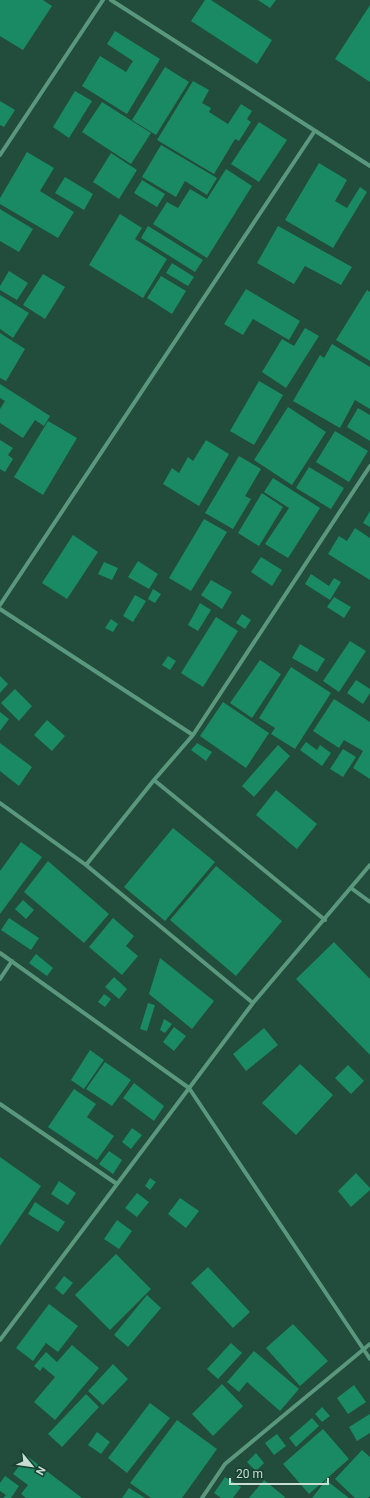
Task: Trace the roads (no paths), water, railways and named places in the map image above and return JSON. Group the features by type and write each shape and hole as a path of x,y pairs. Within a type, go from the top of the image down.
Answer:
{"street":[{"path":"0,156 103,0"},
{"path":"111,0 314,132 370,166"},
{"path":"0,605 314,132"},
{"path":"86,865 154,780 193,735 370,466"},
{"path":"0,609 193,735"},
{"path":"154,780 325,920"},
{"path":"0,804 86,865 252,1004"},
{"path":"0,1340 252,1004 325,920 370,865"},
{"path":"351,888 370,902"},
{"path":"0,953 189,1088 365,1349 370,1359"},
{"path":"0,979 12,961"},
{"path":"0,1104 118,1184"},
{"path":"202,1498 225,1464 370,1344"}]}
